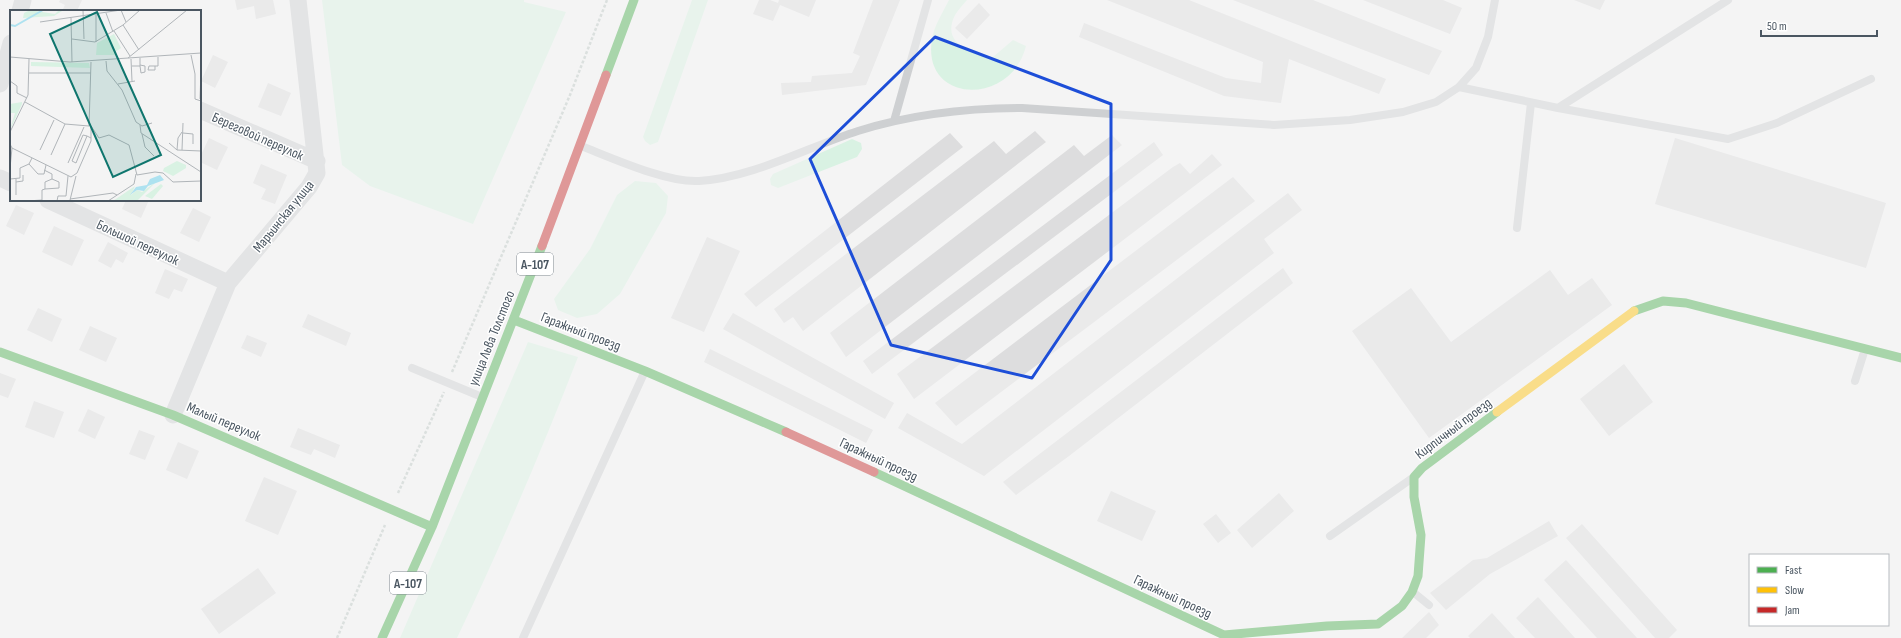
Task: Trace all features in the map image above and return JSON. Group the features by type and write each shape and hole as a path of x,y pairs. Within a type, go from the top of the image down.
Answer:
{"main road":[{"name":"улица Льва Толстого","path":"382,638 432,527 514,320 581,146 634,0"},
{"name":"Кирпичный проезд","path":"1227,637 1327,626 1378,624 1402,606 1412,592 1418,576 1421,535 1414,497 1414,477 1422,468 1630,312 1663,301 1686,303 1901,358"},
{"name":"Гаражный проезд","path":"514,320 645,371 821,447 1227,637"},
{"name":"Малый переулок","path":"0,352 173,415 432,527"}],"street":[{"path":"20,10 23,0"},
{"name":"Марьинская улица","path":"173,415 228,284 309,187 317,173 317,161 298,0"},
{"path":"0,84 10,47"},
{"name":"Береговой переулок","path":"201,110 317,161"},
{"path":"0,178 10,183"},
{"name":"Большой переулок","path":"50,201 228,284"}],"lane":[{"path":"894,121 928,0"},
{"path":"581,146 645,170 672,178 698,181 730,176 857,132 894,121 935,113 982,108 1022,108 1274,125 1350,120 1403,112 1436,102 1459,87 1476,68 1488,37 1495,0"},
{"path":"1558,108 1728,0"},
{"path":"1459,87 1531,103 1728,139 1777,123 1871,79"},
{"path":"1517,228 1531,103"},
{"path":"1855,381 1865,348"},
{"path":"412,368 483,397"},
{"path":"523,638 645,371"},
{"path":"1330,536 1414,477"},
{"path":"1412,592 1429,605"}],"path":[{"path":"337,638 391,509 448,382 570,95 607,0"}],"highlighted area":[{"path":"935,37 1111,104 1111,260 1032,378 891,345 810,159"}],"green space":[{"path":"322,0 524,0 524,2 566,12 473,224 370,186 342,165"},
{"path":"692,0 708,0 658,142 650,145 643,137"},
{"path":"949,0 967,0 954,17 951,31 954,38 964,48 979,54 993,57 1013,40 1026,46 1017,66 1003,80 987,88 969,90 953,86 940,76 932,60 932,39 937,24"},
{"path":"852,139 861,143 862,149 857,157 778,188 771,185 770,179 773,174"},
{"path":"635,181 656,183 668,196 666,213 620,294 597,314 577,318 558,310 554,299 590,249 617,195"},
{"path":"528,342 578,357 520,499 457,638 400,638"}],"building":[{"path":"60,0 82,0 77,10 62,10 65,5 59,2"},
{"path":"235,0 273,0 276,14 256,19 254,6 237,10"},
{"path":"759,0 770,0 778,3 779,0 816,0 809,17 780,5 773,21 753,14"},
{"path":"873,0 900,0 866,85 782,95 781,83 811,82 812,76 852,73 860,56 853,53"},
{"path":"1107,0 1189,0 1386,79 1379,94 1289,59 1281,103 1224,96 1079,37 1084,23 1226,78 1261,83 1263,62"},
{"path":"1233,0 1313,0 1442,51 1429,75"},
{"path":"1363,0 1443,0 1462,8 1450,34"},
{"path":"1574,0 1605,0 1600,10"},
{"path":"979,3 990,15 967,39 955,28"},
{"path":"213,55 228,62 215,88 201,81"},
{"path":"268,83 291,93 281,116 258,107"},
{"path":"1035,131 1046,142 803,331 793,317 784,323 774,309 994,141 1006,154"},
{"path":"950,133 963,147 756,307 744,294"},
{"path":"1112,135 1122,145 846,357 830,333 1074,145 1084,156"},
{"path":"209,138 228,147 217,170 201,162 201,155"},
{"path":"1675,138 1886,203 1866,268 1655,204"},
{"path":"1154,142 1163,155 872,374 863,361"},
{"path":"1212,154 1222,165 914,399 897,374 1173,167 1180,163 1190,174"},
{"path":"261,164 287,175 275,204 261,199 266,189 253,183"},
{"path":"1233,177 1255,201 956,426 935,403"},
{"path":"1288,193 1302,210 1264,239 1274,253 984,476 898,428 907,413 962,444"},
{"path":"126,201 149,201 141,218 122,209"},
{"path":"16,205 34,213 24,235 6,226"},
{"path":"193,208 211,217 199,242 180,233"},
{"path":"54,226 84,240 72,266 42,252"},
{"path":"707,237 740,251 704,332 671,318"},
{"path":"108,242 128,253 123,263 116,259 111,268 98,261"},
{"path":"1283,268 1293,283 1069,456 1016,495 1003,482"},
{"path":"165,269 188,279 182,292 174,289 169,299 155,293"},
{"path":"1550,270 1568,295 1592,278 1612,305 1429,438 1352,331 1411,288 1451,342"},
{"path":"38,308 62,319 52,342 27,330"},
{"path":"733,313 894,403 885,419 723,329"},
{"path":"308,314 351,333 346,346 302,327"},
{"path":"90,326 117,338 106,362 79,350"},
{"path":"247,335 267,343 261,357 241,348"},
{"path":"710,349 873,430 866,443 704,362"},
{"path":"1624,364 1653,402 1609,436 1580,399"},
{"path":"0,373 16,379 8,398 0,395"},
{"path":"34,401 64,412 54,438 25,427"},
{"path":"88,409 105,417 95,439 78,431"},
{"path":"298,428 340,445 335,458 314,449 311,455 290,447"},
{"path":"139,430 155,436 145,460 129,454"},
{"path":"178,442 199,451 187,479 166,470"},
{"path":"264,477 297,491 278,535 245,521"},
{"path":"1111,491 1156,511 1142,541 1097,521"},
{"path":"1279,493 1294,511 1252,548 1237,530"},
{"path":"1216,514 1231,533 1218,543 1203,524"},
{"path":"1549,521 1558,536 1490,574 1446,610 1430,593 1473,560 1487,558"},
{"path":"1582,524 1677,630 1669,638 1655,638 1566,538"},
{"path":"1566,560 1637,638 1597,638 1544,580"},
{"path":"258,568 276,593 219,634 201,609"},
{"path":"1538,597 1575,638 1535,638 1516,618"},
{"path":"1429,612 1439,625 1426,638 1402,638"},
{"path":"1492,613 1515,638 1470,638 1468,636"}],"traffic: fast":[{"path":"606,75 634,0"},
{"path":"382,638 432,527 542,246"},
{"path":"1634,311 1663,301 1686,303 1901,358"},
{"path":"514,320 645,371 786,432"},
{"path":"0,352 173,415 432,527"},
{"path":"1224,635 1327,626 1378,624 1402,606 1412,592 1418,576 1421,535 1414,497 1414,477 1422,468 1497,412"},
{"path":"874,472 1224,635 1224,638"}],"traffic: slow":[{"path":"1497,412 1634,311"}],"traffic: jam":[{"path":"542,246 606,75"},
{"path":"786,432 874,472"}]}
